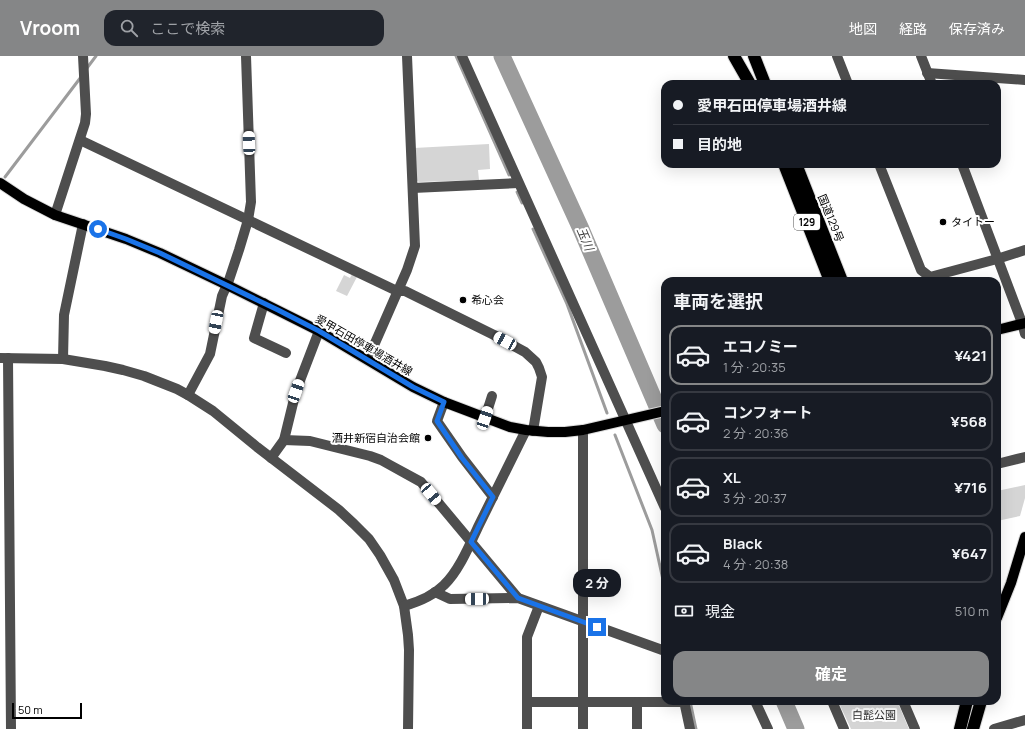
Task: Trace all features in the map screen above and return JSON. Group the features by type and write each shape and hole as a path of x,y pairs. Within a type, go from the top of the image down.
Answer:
{"highway":[{"path":"734,56 749,80"},
{"path":"742,56 750,80"},
{"path":"754,56 763,80"},
{"path":"763,56 768,80"},
{"name":"129","path":"786,168 828,277"},
{"name":"国道129号","path":"798,168 840,277"},
{"path":"960,729 966,705"},
{"path":"973,729 980,705"}],"main road":[{"name":"愛甲石田停車場酒井線","path":"0,183 24,199 55,215 154,250 319,331 413,387 444,402 510,427 548,432 565,432 584,430 661,412"},
{"path":"1001,329 1023,323"},
{"path":"1001,608 1011,583 1025,537"},
{"path":"1001,593 1011,583"}],"street":[{"path":"55,215 85,123 86,114 83,56"},
{"path":"188,395 210,354 222,296 248,220 251,202 246,56"},
{"path":"368,360 407,270 415,246 407,56"},
{"path":"462,56 661,499"},
{"path":"837,56 846,80"},
{"path":"921,56 931,80"},
{"path":"928,73 1025,80"},
{"path":"80,140 398,290 405,291 526,352 536,362 542,377 542,382 529,430 471,542 452,576 442,587 414,603 404,606"},
{"path":"881,168 921,270 930,277 1025,250"},
{"path":"963,168 997,259 1023,323 1025,334"},
{"path":"413,188 518,183"},
{"path":"63,359 64,315 83,224"},
{"path":"264,304 254,338 286,353"},
{"path":"271,458 284,440 296,391 319,331"},
{"path":"11,729 10,633 5,517 4,358 63,359 78,361 123,370 163,383 188,395 213,411 257,448 339,510 369,539 380,554 388,568 404,606 409,650 408,729"},
{"path":"485,418 492,396"},
{"path":"444,402 437,421 462,458 493,497"},
{"path":"583,729 584,430"},
{"path":"284,440 310,441 370,456 381,460 421,482 518,598"},
{"path":"1001,463 1025,457"},
{"path":"435,592 450,600 518,598 661,650"},
{"path":"527,729 527,637 539,606"},
{"path":"0,633 10,633"},
{"path":"527,702 661,702"},
{"path":"637,702 637,729"},
{"path":"685,705 690,729"},
{"path":"757,705 768,729"},
{"path":"834,705 844,729"},
{"path":"905,705 915,729"},
{"path":"994,729 1025,720"}],"green space":[{"path":"489,144 490,169 478,170 479,180 419,182 415,180 414,148"},
{"path":"353,272 358,275 347,296 336,291 344,275 350,278"},
{"path":"1025,485 1025,498 1020,516 1001,520 1001,490"},
{"name":"白髭公園","path":"840,705 899,705 909,729 851,729"}],"waterway":[{"path":"87,68 96,56"},
{"path":"456,56 509,175"},
{"name":"玉川","path":"502,56 581,229 661,416"},
{"path":"5,177 81,77"},
{"path":"517,192 522,203"},
{"path":"533,229 567,304 607,413"},
{"path":"615,435 652,530 661,571"},
{"path":"691,705 696,729"},
{"name":"玉川","path":"786,705 796,729"}],"place":[{"name":"タイトー","path":"943,222"},
{"name":"希心会","path":"463,300"},
{"name":"酒井新宿自治会館","path":"428,438"}],"route":[{"path":"98,229 160,253 278,310 319,331 413,387 444,402 437,421 462,458 493,497 471,542 518,598 597,627"}]}
